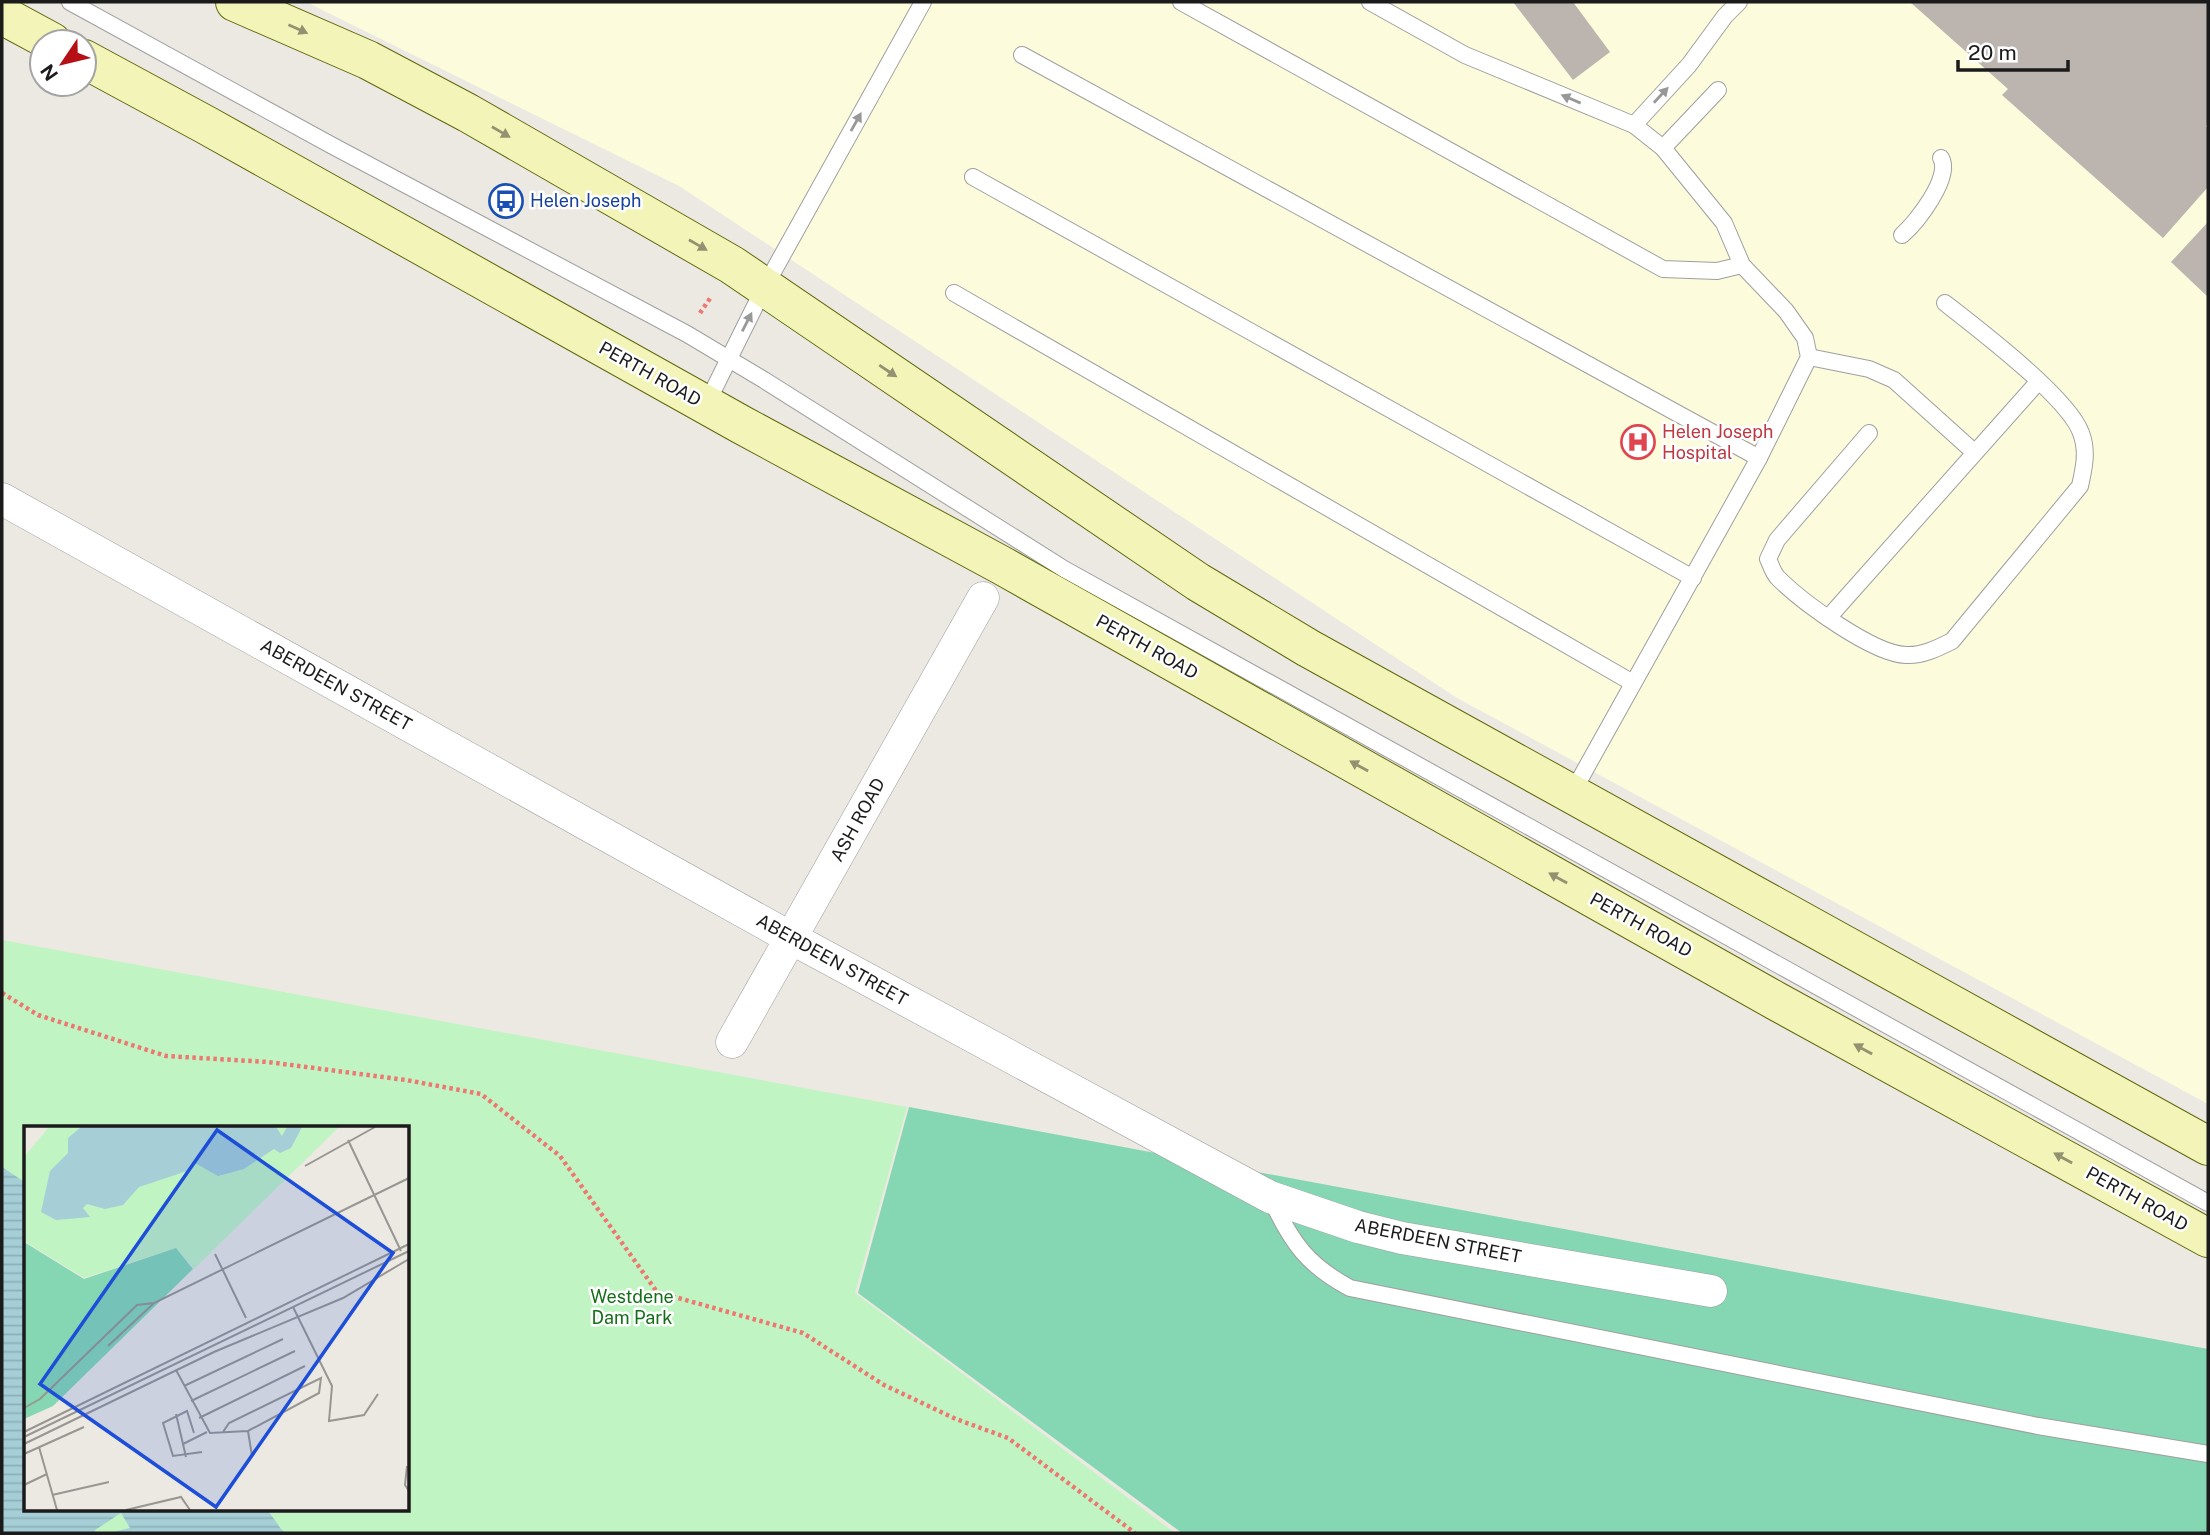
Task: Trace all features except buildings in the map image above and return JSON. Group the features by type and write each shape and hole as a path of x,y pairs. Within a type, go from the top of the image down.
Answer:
{"main road":[{"path":"235,2 368,60 468,113 732,265 1198,582 1308,648 2208,1146"},
{"path":"2,15 28,29"},
{"name":"PERTH ROAD","path":"98,67 706,405 1001,565 1788,1007 2208,1238"}],"street":[{"name":"ABERDEEN STREET","path":"2,499 791,938 1270,1197 1358,1227 1402,1238 1711,1291"},
{"name":"ASH ROAD","path":"732,1042 983,598"}],"lane":[{"path":"71,2 331,145 687,334 1064,569 2208,1203"},
{"path":"706,405 764,288 923,2"},
{"path":"1181,2 1663,269 1717,271 1742,265"},
{"path":"1370,2 1465,54 1634,125 1663,148 1724,223 1742,265 1786,311 1805,338 1809,356 1759,458 1571,794"},
{"path":"1634,125 1689,65 1725,16 1739,2"},
{"path":"1022,55 1759,458"},
{"path":"1663,148 1718,90"},
{"path":"1902,235 1938,188 1945,168 1941,158"},
{"path":"973,177 1693,578"},
{"path":"954,293 1633,683"},
{"path":"1869,433 1777,540 1768,559 1775,576 1828,618 1875,645 1905,655 1934,650 1952,642 2080,486 2086,459 2081,432 2062,405 2002,348 1945,303"},
{"path":"1809,356 1869,369 1894,380 1974,452"},
{"path":"1828,618 2038,382"},
{"path":"1270,1197 1284,1226 1308,1259 1326,1275 1350,1288 2038,1426 2208,1454"}],"path":[{"path":"2,993 38,1015 166,1056 268,1062 406,1080 481,1094 560,1156 657,1292 803,1333 884,1385 956,1419 1008,1438 1135,1533"}],"shaded area":[{"name":"Helen Joseph Hospital","path":"306,2 2208,2 2208,1104 1457,698 679,186"}],"green space":[{"name":"Westdene Dam Park","path":"2,940 907,1107 855,1293 1175,1533 2,1533"},
{"path":"909,1107 2208,1349 2208,1533 1182,1533 858,1293"}],"water":[{"path":"2,1167 24,1182 24,1510 268,1510 286,1533 109,1533 130,1528 121,1513 95,1530 95,1533 2,1533"}],"place":[{"name":"Helen Joseph","path":"506,201"},
{"name":"Helen Joseph Hospital","path":"1638,442"}]}
